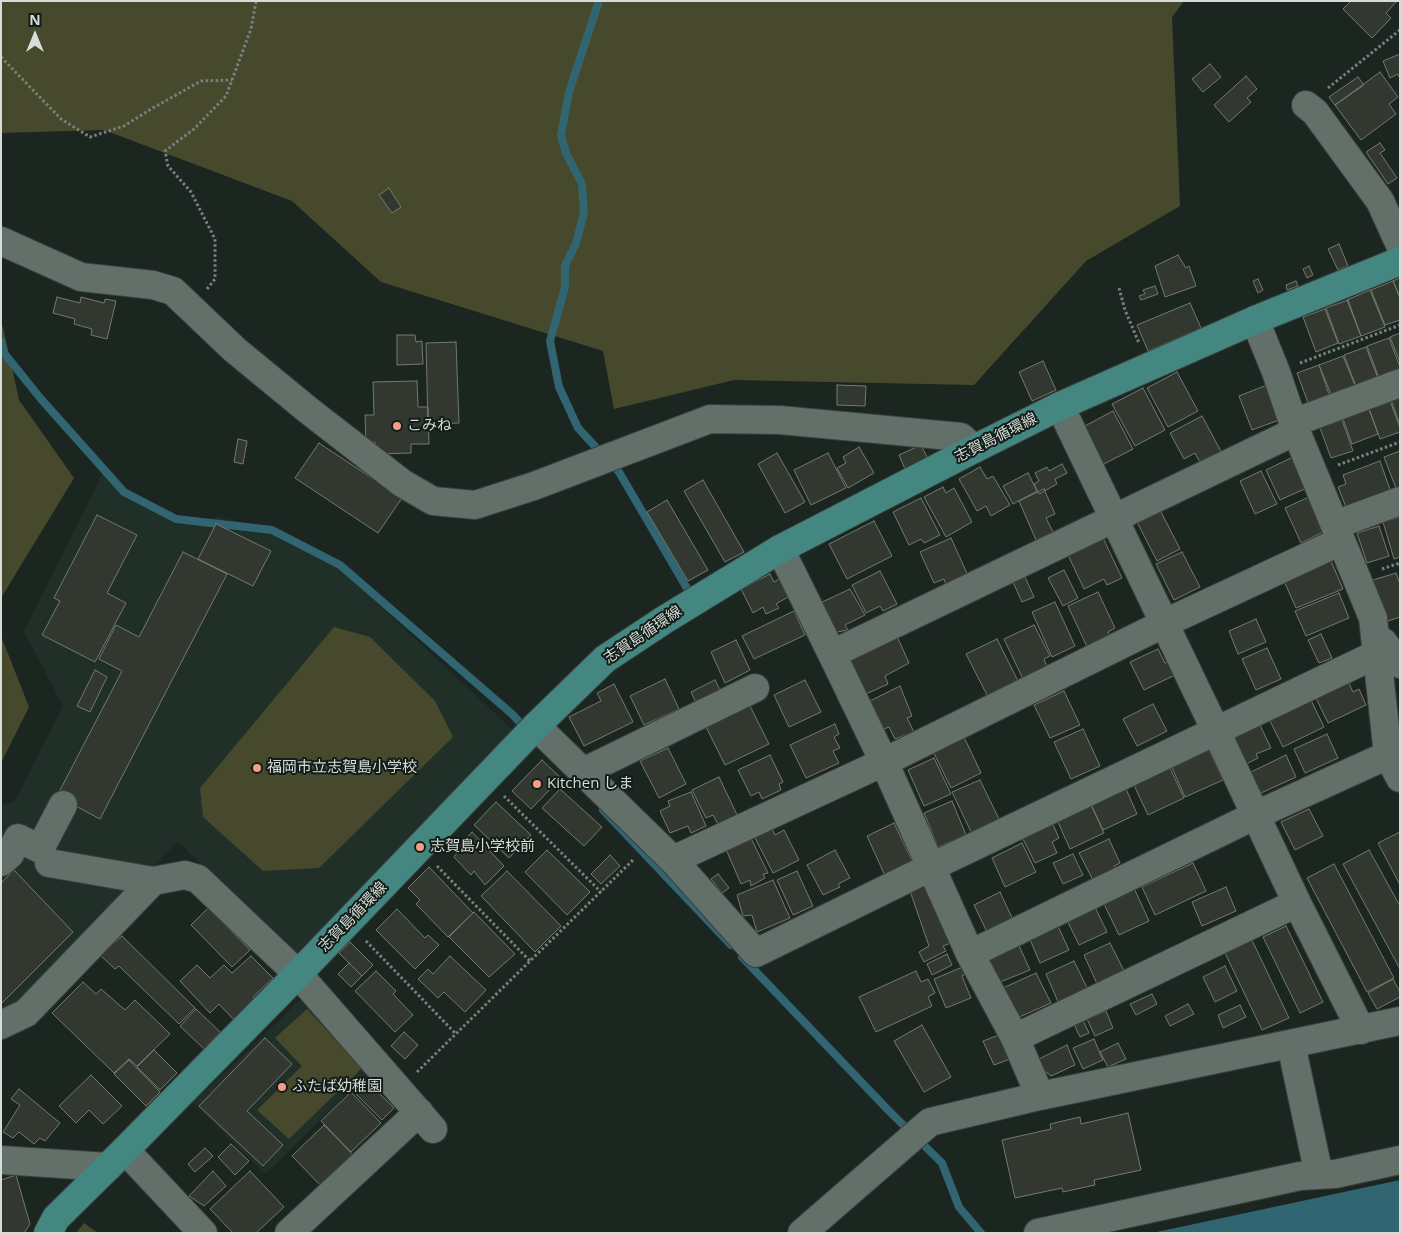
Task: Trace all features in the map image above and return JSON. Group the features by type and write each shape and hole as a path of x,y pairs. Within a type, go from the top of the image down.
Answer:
{"main road":[{"name":"志賀島循環線","path":"48,1233 56,1218 298,974 527,735 605,659 664,620 780,550 1060,406 1255,320 1400,262"}],"street":[{"path":"1306,106 1315,112 1380,201 1400,245"},
{"path":"1,241 81,277 153,285 173,291 235,350 308,410 402,483 433,501 475,505 534,486 710,419 780,420 960,437 974,449"},
{"path":"970,954 1256,815 1394,767 1387,648 1295,427 1255,320"},
{"path":"832,654 1115,518 1295,427 1400,383"},
{"path":"1060,406 1297,903 1361,1030"},
{"path":"673,860 884,762 1165,623 1400,501"},
{"path":"780,550 884,762 970,954 1015,1038 1040,1096"},
{"path":"527,735 583,772 673,860 756,953 1387,648"},
{"path":"583,772 755,688"},
{"path":"1,862 10,854 18,838 40,849 62,805"},
{"path":"49,863 153,880 185,875 198,879 298,974 426,1120 289,1233"},
{"path":"1,1025 26,1013 153,880"},
{"path":"1015,1038 1297,903"},
{"path":"802,1233 930,1122 1040,1096 1400,1021"},
{"path":"1291,1044 1319,1174"},
{"path":"1,1160 117,1158 203,1233"},
{"path":"1038,1233 1300,1176 1335,1174 1400,1160"}],"path":[{"path":"192,310 215,279 215,239 191,192 168,166 165,151 194,129 226,96 251,29 256,1"},
{"path":"1306,106 1400,30"},
{"path":"1,57 61,119 90,137 124,126 151,108 201,82 232,80"},
{"path":"1119,288 1125,310 1150,367"},
{"path":"1276,372 1400,325"},
{"path":"1314,474 1400,442"},
{"path":"486,778 601,892"},
{"path":"399,1090 653,841"},
{"path":"420,847 530,961"},
{"path":"348,922 456,1034"}],"shaded area":[{"name":"福岡市立志賀島小学校","path":"103,473 181,525 219,517 266,528 319,549 517,734 293,958 178,841 16,1011 1,1017 1,805 14,802 63,706 24,631"},
{"name":"ふたば幼稚園","path":"303,997 370,1071 265,1174 193,1103"}],"green space":[{"path":"1,1 1184,1 1172,17 1180,206 1086,261 974,385 734,380 614,409 603,351 381,282 292,201 104,130 1,133"},
{"path":"1,326 3,327 19,400 74,478 1,598"},
{"path":"334,627 370,637 435,701 453,737 319,868 263,871 203,817 200,788"},
{"path":"1,636 29,707 1,763"},
{"path":"307,1009 362,1068 289,1139 257,1110 302,1066 275,1038"},
{"path":"84,1223 98,1233 76,1233"}],"water":[{"path":"1400,1180 1400,1233 1152,1233"}],"building":[{"path":"1351,1 1397,1 1386,13 1391,18 1372,38 1343,9"},
{"path":"1400,54 1400,79 1398,74 1390,78 1383,61"},
{"path":"1210,64 1221,77 1203,92 1192,79"},
{"path":"1380,72 1398,97 1389,104 1396,114 1361,140 1335,105"},
{"path":"1246,76 1257,89 1247,98 1251,102 1229,122 1214,105"},
{"path":"1358,77 1364,85 1335,105 1329,97"},
{"path":"1380,143 1385,150 1380,153 1397,178 1388,184 1366,152"},
{"path":"389,188 401,207 392,213 379,195"},
{"path":"1339,244 1348,266 1338,270 1328,249"},
{"path":"1178,255 1186,268 1189,266 1196,286 1165,297 1155,266"},
{"path":"1309,266 1313,275 1307,278 1303,269"},
{"path":"1400,278 1400,298 1393,281"},
{"path":"1258,279 1263,290 1258,293 1253,281"},
{"path":"1296,281 1298,286 1287,290 1286,285"},
{"path":"1393,281 1400,297 1400,320 1385,325 1371,290"},
{"path":"1155,286 1158,294 1141,300 1139,296 1145,294 1143,290"},
{"path":"1370,290 1385,327 1361,336 1347,300"},
{"path":"57,297 80,303 81,297 104,303 105,299 116,301 107,339 91,335 92,329 74,324 75,319 53,313"},
{"path":"1348,300 1361,336 1339,344 1326,308"},
{"path":"1190,303 1201,328 1148,351 1137,325"},
{"path":"1325,309 1338,343 1316,352 1303,317"},
{"path":"1400,333 1400,362 1390,337"},
{"path":"397,335 415,335 416,342 422,341 423,364 397,365"},
{"path":"1389,338 1400,367 1400,373 1380,381 1367,346"},
{"path":"456,342 459,423 428,424 426,343"},
{"path":"1366,347 1379,381 1357,389 1344,355"},
{"path":"1343,356 1357,390 1333,399 1319,365"},
{"path":"1043,361 1056,390 1032,401 1019,372"},
{"path":"1319,365 1331,400 1310,408 1297,373"},
{"path":"1177,372 1198,411 1168,427 1147,388"},
{"path":"417,381 418,407 428,407 429,444 411,444 411,453 375,454 375,442 366,443 365,415 374,415 373,382"},
{"path":"837,385 866,386 865,406 837,405"},
{"path":"1267,385 1279,420 1252,430 1239,396"},
{"path":"1143,388 1165,430 1135,446 1112,404"},
{"path":"1400,394 1400,425 1390,397"},
{"path":"1389,398 1400,432 1380,439 1368,406"},
{"path":"1368,406 1378,434 1352,444 1342,416"},
{"path":"1113,411 1133,449 1102,465 1083,427"},
{"path":"1202,416 1223,455 1202,466 1195,453 1184,459 1170,433"},
{"path":"1341,417 1353,451 1331,458 1319,425"},
{"path":"238,439 247,441 243,464 234,462"},
{"path":"319,443 402,498 378,533 295,478"},
{"path":"921,445 928,459 905,469 899,455"},
{"path":"859,447 874,473 848,488 837,468 846,463 843,457"},
{"path":"1400,451 1400,491 1397,491 1384,457"},
{"path":"777,453 805,502 785,513 758,464"},
{"path":"828,453 846,488 811,505 794,470"},
{"path":"1295,456 1309,487 1280,500 1266,470"},
{"path":"1380,461 1393,498 1349,515 1338,487 1346,484 1343,475"},
{"path":"1062,464 1067,473 1055,479 1057,484 1039,494 1034,484 1039,481 1035,473 1047,467 1049,471"},
{"path":"980,467 987,479 993,476 1010,505 991,516 986,506 977,511 959,479"},
{"path":"1261,471 1277,504 1255,514 1240,481"},
{"path":"1028,473 1037,491 1013,504 1003,486"},
{"path":"703,480 744,552 725,562 684,491"},
{"path":"943,487 946,493 954,488 972,522 946,537 924,497"},
{"path":"1044,489 1055,514 1046,518 1053,532 1036,540 1019,501"},
{"path":"1311,496 1327,530 1301,543 1285,508"},
{"path":"921,498 940,535 924,543 921,539 909,545 893,512"},
{"path":"667,500 708,570 688,581 647,512"},
{"path":"1158,506 1180,549 1157,561 1137,522"},
{"path":"97,515 137,535 107,593 126,603 95,662 42,635 60,601 54,598"},
{"path":"1400,517 1400,557 1394,559 1383,522"},
{"path":"874,521 892,556 847,579 829,544"},
{"path":"216,524 271,551 253,586 198,559"},
{"path":"1379,526 1389,556 1367,563 1357,533"},
{"path":"951,538 970,580 948,590 944,579 934,583 920,552"},
{"path":"1103,538 1122,578 1107,585 1104,579 1084,589 1068,555"},
{"path":"183,552 227,574 100,819 57,796 122,671 99,659 116,625 139,637"},
{"path":"1182,552 1200,587 1174,600 1156,564"},
{"path":"1331,561 1343,589 1296,608 1284,581"},
{"path":"1064,570 1078,598 1063,606 1048,578"},
{"path":"880,571 897,604 883,611 880,606 866,613 852,585"},
{"path":"1396,573 1400,584 1400,617 1388,621 1373,580"},
{"path":"770,574 774,582 779,579 788,597 776,604 779,608 766,614 763,607 753,613 741,589"},
{"path":"1025,577 1034,597 1022,602 1013,582"},
{"path":"850,589 865,615 845,625 848,630 832,633 818,604"},
{"path":"1098,592 1115,628 1108,632 1112,641 1089,651 1068,606"},
{"path":"1339,593 1349,618 1306,636 1295,611"},
{"path":"1055,602 1075,646 1052,657 1032,612"},
{"path":"794,611 805,635 754,659 742,636"},
{"path":"1256,619 1266,642 1238,654 1229,631"},
{"path":"1034,625 1050,656 1044,659 1047,667 1023,679 1004,639"},
{"path":"896,634 909,663 885,676 888,684 866,694 851,661 858,651"},
{"path":"1321,634 1332,658 1319,663 1308,640"},
{"path":"997,639 1019,683 988,697 966,654"},
{"path":"736,640 750,670 725,683 711,652"},
{"path":"1267,648 1281,679 1256,690 1242,659"},
{"path":"1158,649 1165,663 1169,662 1175,675 1144,690 1130,662"},
{"path":"95,670 107,677 90,712 77,706"},
{"path":"665,679 679,709 644,725 630,696"},
{"path":"1347,679 1353,692 1359,689 1366,705 1328,723 1314,694"},
{"path":"715,680 723,696 698,707 691,692"},
{"path":"805,680 821,712 789,727 774,695"},
{"path":"614,684 633,722 584,746 569,717 601,701 597,693"},
{"path":"900,686 912,716 907,718 914,732 895,739 889,727 884,729 870,701"},
{"path":"1064,691 1080,725 1050,738 1034,705"},
{"path":"1309,696 1324,727 1283,747 1268,717"},
{"path":"1153,704 1167,731 1137,746 1123,719"},
{"path":"750,706 769,744 725,765 706,727"},
{"path":"1258,721 1271,748 1256,754 1258,758 1246,764 1232,734"},
{"path":"835,724 839,734 834,737 840,748 833,751 839,763 806,778 790,745"},
{"path":"1083,729 1100,766 1071,779 1054,742"},
{"path":"1327,734 1338,758 1305,773 1294,749"},
{"path":"964,737 981,773 951,788 931,747"},
{"path":"1207,746 1223,780 1185,797 1170,763"},
{"path":"668,748 686,784 659,798 640,761"},
{"path":"770,755 783,782 779,784 781,790 762,799 759,792 751,796 738,770"},
{"path":"1286,755 1296,777 1261,793 1251,772"},
{"path":"934,758 951,794 924,806 908,770"},
{"path":"542,760 561,778 531,809 512,791"},
{"path":"1168,764 1184,798 1148,815 1132,781"},
{"path":"719,777 739,819 720,828 713,815 706,818 692,790"},
{"path":"980,780 1000,821 972,834 952,792"},
{"path":"560,789 602,827 584,846 542,808"},
{"path":"1126,789 1137,814 1103,830 1091,805"},
{"path":"691,792 706,826 691,833 688,826 670,833 660,811 670,806 668,801"},
{"path":"952,801 966,835 938,847 924,813"},
{"path":"496,802 531,835 509,858 474,825"},
{"path":"1090,802 1104,833 1070,849 1057,820"},
{"path":"1309,809 1323,836 1295,850 1281,822"},
{"path":"1051,820 1059,838 1052,842 1057,853 1035,863 1021,835"},
{"path":"894,823 914,865 886,878 867,836"},
{"path":"771,827 775,835 784,830 799,860 773,873 754,836"},
{"path":"472,832 504,866 485,885 474,871 471,875 454,857 460,849 458,847"},
{"path":"1400,832 1400,885 1378,843"},
{"path":"749,834 768,873 763,874 765,878 751,886 750,880 741,884 725,847"},
{"path":"1109,839 1120,863 1114,866 1117,871 1094,882 1079,853"},
{"path":"1022,843 1036,872 1005,887 992,858"},
{"path":"547,850 590,892 567,915 525,872"},
{"path":"835,850 850,878 838,884 840,887 823,895 807,865"},
{"path":"1369,850 1400,906 1400,969 1343,864"},
{"path":"1073,854 1083,875 1063,884 1053,863"},
{"path":"610,855 620,866 601,884 591,874"},
{"path":"1193,863 1206,891 1155,915 1142,887"},
{"path":"1334,864 1394,978 1367,992 1307,878"},
{"path":"429,867 473,913 448,937 416,904 420,900 408,888"},
{"path":"14,870 73,932 1,1004 1,883"},
{"path":"507,871 561,926 535,952 481,896"},
{"path":"797,871 813,906 793,915 777,880"},
{"path":"718,874 729,888 722,893 711,879"},
{"path":"773,880 790,918 757,932 752,915 743,916 737,895"},
{"path":"917,884 926,886 953,942 943,946 946,951 924,962 919,952 929,946 909,888"},
{"path":"1226,887 1236,911 1202,926 1192,902"},
{"path":"1134,888 1149,921 1119,935 1103,902"},
{"path":"1000,892 1013,920 987,932 974,905"},
{"path":"1094,905 1107,932 1079,945 1066,918"},
{"path":"208,908 250,950 232,967 191,925"},
{"path":"397,909 425,938 428,935 439,945 415,969 376,930"},
{"path":"474,912 515,954 489,977 449,937"},
{"path":"1056,922 1069,950 1040,963 1028,935"},
{"path":"1286,926 1323,1002 1300,1013 1263,937"},
{"path":"122,936 195,1008 179,1024 119,966 115,969 100,955"},
{"path":"1251,938 1289,1018 1262,1030 1224,951"},
{"path":"1017,941 1030,970 1000,982 989,959"},
{"path":"350,942 373,965 362,976 339,953"},
{"path":"1110,943 1125,973 1098,986 1084,955"},
{"path":"947,954 952,965 932,975 927,964"},
{"path":"251,956 273,978 253,997 257,1000 235,1021 219,1004 210,1013 180,981 197,965 210,978 224,965 232,973"},
{"path":"450,956 486,990 465,1012 444,992 438,998 418,979 428,969 433,974"},
{"path":"1074,961 1088,990 1059,1004 1046,974"},
{"path":"349,963 362,976 351,987 338,974"},
{"path":"965,966 967,973 962,976 971,998 946,1008 934,979"},
{"path":"1225,966 1237,991 1215,1002 1203,977"},
{"path":"376,971 396,991 393,994 413,1015 395,1032 355,991"},
{"path":"916,971 921,982 928,979 935,993 928,997 932,1006 876,1032 859,997"},
{"path":"1036,973 1051,1003 1017,1018 1003,988"},
{"path":"1393,979 1400,992 1400,997 1377,1009 1368,993"},
{"path":"83,982 96,994 101,989 125,1010 135,1000 170,1034 137,1066 129,1059 114,1073 52,1013"},
{"path":"1152,994 1157,1004 1136,1015 1130,1004"},
{"path":"1188,1004 1194,1014 1170,1026 1165,1016"},
{"path":"1240,1005 1246,1017 1223,1028 1218,1015"},
{"path":"196,1009 220,1032 204,1049 180,1026"},
{"path":"1106,1011 1113,1028 1095,1036 1087,1019"},
{"path":"1081,1016 1089,1033 1080,1037 1072,1020"},
{"path":"922,1025 951,1077 924,1092 894,1041"},
{"path":"404,1032 418,1045 405,1059 391,1046"},
{"path":"999,1035 1010,1059 994,1065 983,1041"},
{"path":"265,1038 292,1064 247,1111 283,1145 263,1166 199,1106"},
{"path":"1094,1039 1103,1060 1083,1069 1073,1048"},
{"path":"1118,1043 1126,1059 1108,1067 1100,1052"},
{"path":"1067,1045 1075,1065 1051,1076 1041,1068 1039,1059"},
{"path":"154,1050 177,1073 160,1090 137,1067"},
{"path":"129,1060 160,1092 146,1106 114,1074"},
{"path":"91,1075 122,1106 103,1124 89,1110 76,1123 59,1106"},
{"path":"364,1078 394,1108 382,1120 352,1090"},
{"path":"19,1089 60,1123 45,1141 40,1138 34,1144 19,1132 13,1138 3,1132 20,1105 11,1099"},
{"path":"351,1092 381,1123 351,1152 321,1121"},
{"path":"1128,1113 1141,1170 1094,1180 1095,1185 1063,1192 1062,1188 1015,1198 1002,1140 1051,1129 1050,1124 1080,1117 1081,1124"},
{"path":"324,1125 355,1157 323,1188 292,1156"},
{"path":"231,1144 249,1161 235,1175 218,1157"},
{"path":"205,1148 213,1156 195,1172 188,1164"},
{"path":"213,1171 226,1186 204,1206 189,1196"},
{"path":"250,1171 284,1207 256,1233 233,1233 210,1209"},
{"path":"16,1175 30,1224 24,1233 1,1233 1,1180"}],"waterway":[{"path":"599,1 569,92 561,135 566,153 582,184 584,213 576,243 565,266 565,287 550,341 559,387 578,428 603,455"},
{"path":"1,341 4,353 41,399 124,492 176,519 272,530 340,565 512,714 526,729"},
{"path":"610,463 619,472 688,590"},
{"path":"603,810 731,945"},
{"path":"742,957 889,1111 942,1163 959,1207 981,1233"}],"place":[{"name":"こみね","path":"397,426"},
{"name":"福岡市立志賀島小学校","path":"257,768"},
{"name":"Kitchen しま","path":"537,784"},
{"name":"志賀島小学校前","path":"420,847"},
{"name":"ふたば幼稚園","path":"282,1087"}]}
